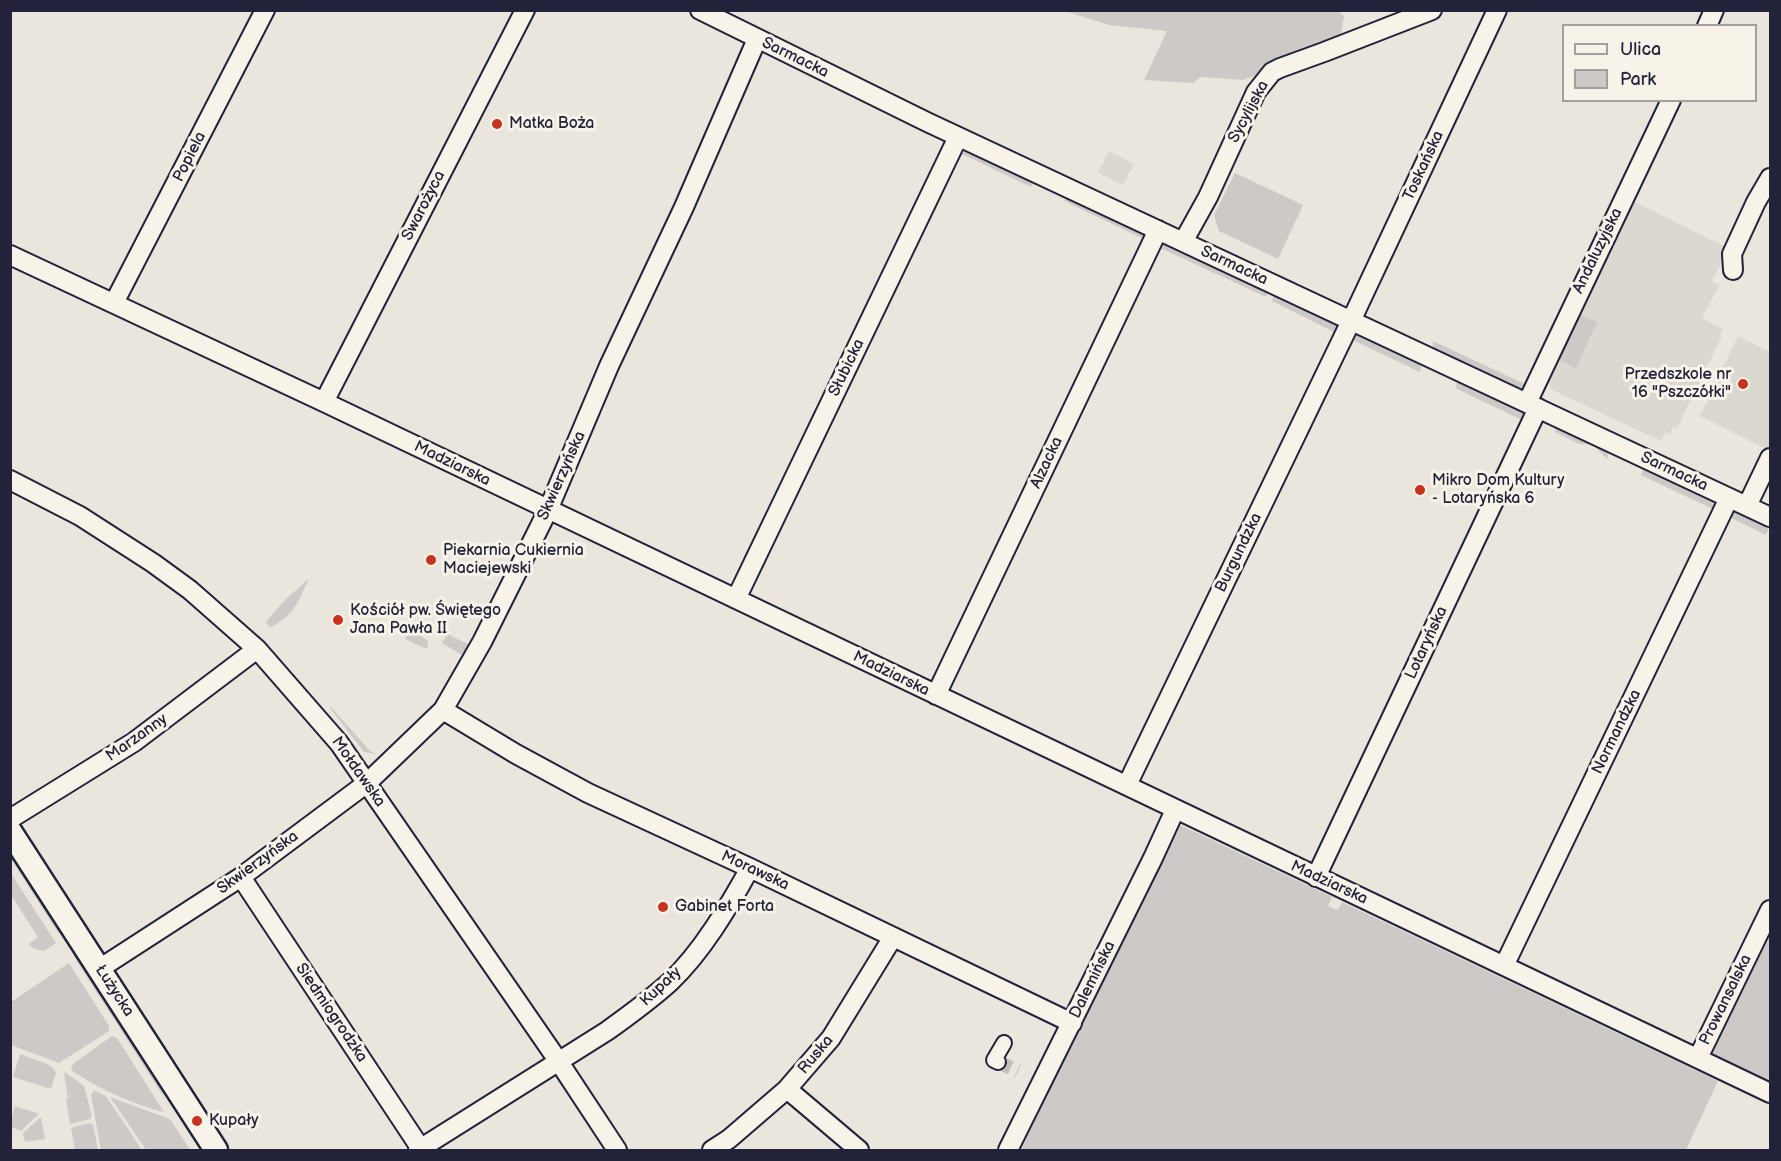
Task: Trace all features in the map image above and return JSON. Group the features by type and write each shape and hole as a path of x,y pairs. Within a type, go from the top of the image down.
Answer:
{"street":[{"name":"Popiela","path":"114,303 265,10"},
{"name":"Swarożyca","path":"324,402 525,10"},
{"name":"Sarmacka","path":"700,10 958,137 1770,517"},
{"name":"Sycylijska","path":"1183,242 1208,197 1256,92 1272,72 1432,10"},
{"name":"Toskańska","path":"1351,321 1497,10"},
{"path":"1708,24 1714,10"},
{"name":"Skwierzyńska","path":"99,969 241,877 367,783 443,710 482,642 548,510 609,366 684,207 757,39"},
{"name":"Andaluzyjska","path":"1532,405 1670,102"},
{"name":"Słubicka","path":"736,599 958,137"},
{"path":"1732,270 1732,254 1770,178"},
{"name":"Alzacka","path":"936,695 1158,230"},
{"name":"Madziarska","path":"10,255 324,402 1770,1093"},
{"name":"Burgundzka","path":"1127,785 1351,321"},
{"name":"Lotaryńska","path":"1316,877 1532,405"},
{"path":"1748,506 1770,458"},
{"name":"Mołdawska","path":"10,480 80,516 153,563 190,590 257,649 339,742 617,1150"},
{"name":"Normandzka","path":"1504,966 1729,498"},
{"name":"Marzanny","path":"10,819 134,742 257,649"},
{"name":"Morawska","path":"443,710 516,754 588,793 1072,1023"},
{"name":"Dalemińska","path":"1008,1150 1175,810"},
{"name":"Łużycka","path":"10,831 216,1150"},
{"name":"Kupały","path":"420,1150 633,1013 671,981 715,927 750,868"},
{"name":"Siedmiogrodzka","path":"241,877 420,1150"},
{"name":"Prowansalska","path":"1698,1058 1770,910"},
{"name":"Ruska","path":"712,1150 729,1139 787,1089 831,1038 893,937"},
{"path":"998,1062 994,1060 1004,1042"},
{"path":"787,1089 859,1150"}],"shaded area":[{"path":"1109,151 1134,164 1123,185 1098,173"},
{"path":"1629,199 1728,248 1712,282 1719,285 1702,318 1723,329 1720,335 1722,336 1677,428 1673,427 1670,434 1665,432 1661,441 1552,390 1545,373"},
{"name":"Przedszkole nr 16 \"Pszczółki\"","path":"1738,336 1770,352 1770,445 1768,450 1700,416"}],"green space":[{"path":"1336,10 1344,16 1341,33 1302,55 1244,80 1201,77 1193,83 1144,80 1167,31 1109,25 1065,11"},
{"path":"960,153 974,153 1032,181 1031,187"},
{"path":"1235,173 1303,205 1278,259 1219,231 1214,215"},
{"path":"1068,197 1149,235 1148,241 1064,201"},
{"path":"1160,241 1267,290 1266,297 1156,246"},
{"path":"1274,295 1339,324 1341,326 1338,334 1272,301"},
{"path":"1574,312 1597,322 1576,368 1553,357"},
{"path":"1351,330 1422,363 1420,372 1346,337"},
{"path":"1433,341 1529,386 1520,390 1433,348"},
{"path":"1461,380 1528,412 1526,422 1455,388"},
{"path":"1556,426 1609,451 1607,459 1593,445 1579,444 1555,432"},
{"path":"1647,468 1719,503 1717,511 1641,475 1643,469"},
{"path":"1734,510 1768,526 1766,535 1729,517"},
{"path":"307,580 294,609 270,628 266,622 282,603"},
{"path":"411,629 428,641 426,649 405,639"},
{"path":"447,634 472,646 465,657 442,643"},
{"path":"331,707 370,751 376,754 364,752"},
{"path":"1178,824 1332,897 1328,906 1338,910 1342,902 1718,1081 1686,1150 1021,1150"},
{"path":"10,846 61,925 59,934 11,859"},
{"path":"10,872 56,943 44,951 34,949 29,944 38,937 11,895"},
{"path":"1770,914 1770,1086 1702,1059"},
{"path":"73,955 83,958 149,1062 165,1099"},
{"path":"69,963 109,1026 109,1031 59,1063 11,1045 11,1002"},
{"path":"112,1036 117,1038 164,1112 116,1095 72,1071 73,1064"},
{"path":"20,1054 52,1067 56,1073 51,1089 13,1077"},
{"path":"65,1072 84,1086 92,1116 90,1119 70,1124"},
{"path":"94,1090 106,1096 142,1150 101,1150 91,1095"},
{"path":"110,1097 170,1119 190,1150 146,1150"},
{"path":"15,1106 39,1114 21,1131 11,1127"},
{"path":"41,1117 45,1139 25,1142 23,1133"},
{"path":"93,1124 98,1150 75,1150 71,1128"}],"tunnel":[{"path":"998,1062 1018,1071"}],"place":[{"name":"Matka Boża","path":"497,124"},
{"name":"Przedszkole nr 16 \"Pszczółki\"","path":"1743,384"},
{"name":"Mikro Dom Kultury - Lotaryńska 6","path":"1420,490"},
{"name":"Piekarnia Cukiernia Maciejewski","path":"431,560"},
{"name":"Kościół pw. Świętego Jana Pawła II","path":"338,620"},
{"name":"Gabinet Forta","path":"663,907"},
{"name":"Kupały","path":"197,1121"}]}
